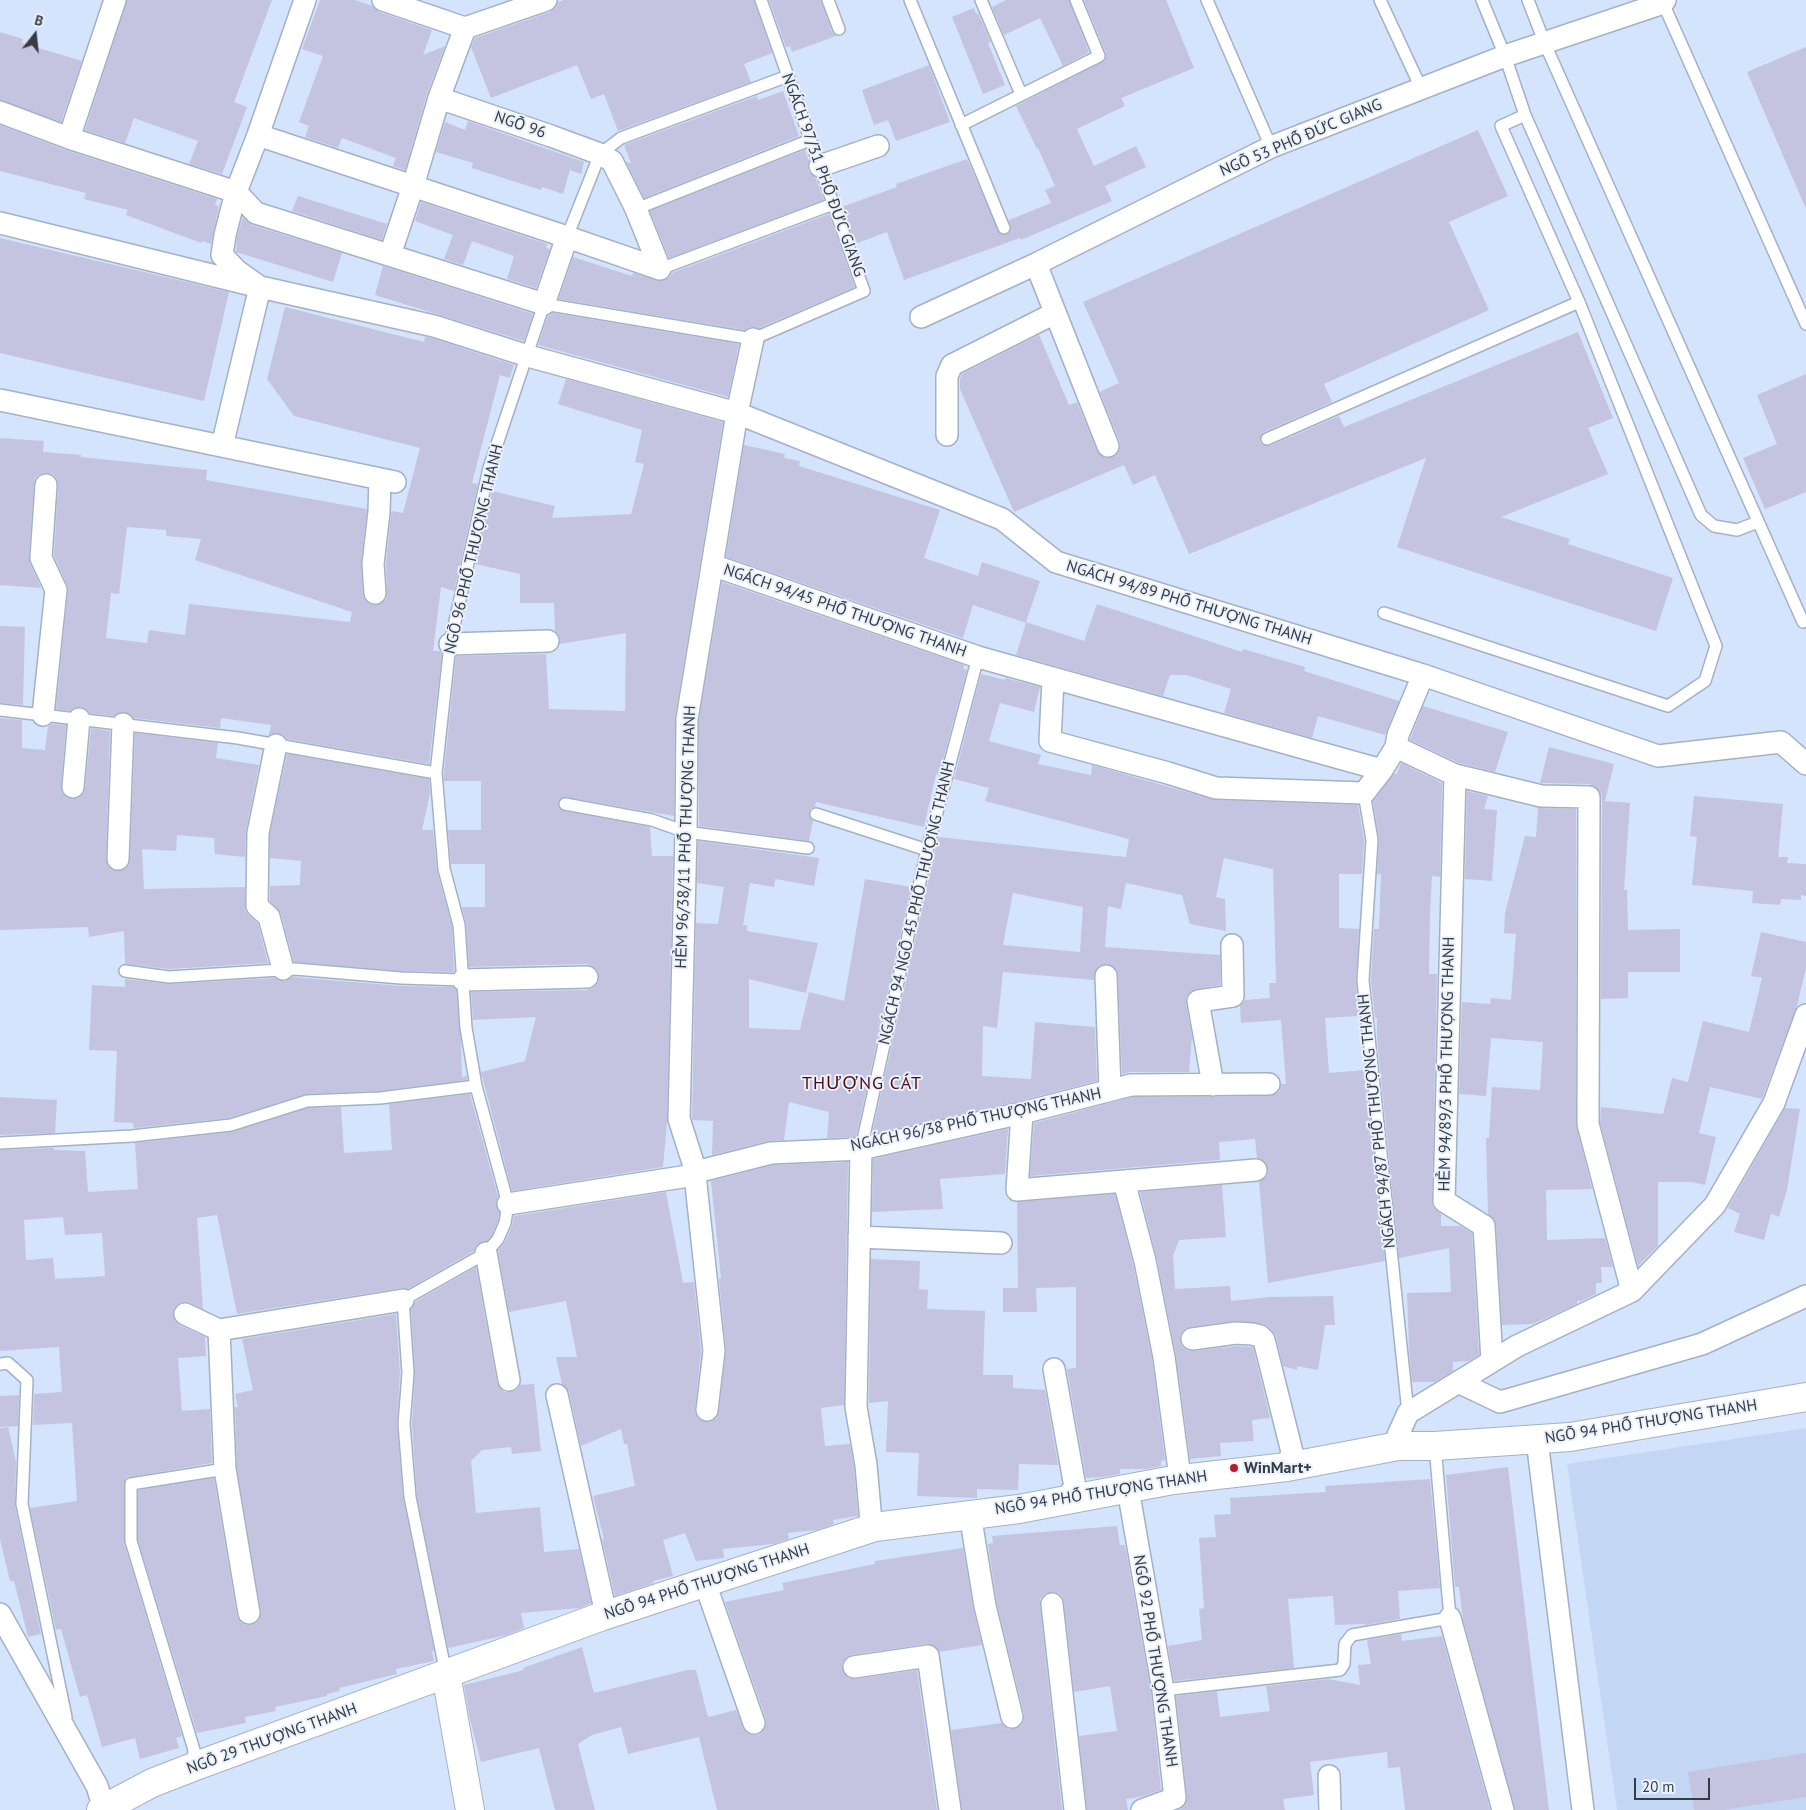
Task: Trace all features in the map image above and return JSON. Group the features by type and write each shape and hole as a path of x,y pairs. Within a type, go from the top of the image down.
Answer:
{"street":[{"path":"69,138 115,0"},
{"path":"222,446 260,286 236,270 222,255 225,235 236,192 305,0"},
{"path":"383,0 465,28 546,0"},
{"name":"NGÕ 53 PHỐ ĐỨC GIANG","path":"921,317 1036,264 1271,147 1506,56 1664,1"},
{"path":"390,256 439,98 465,28"},
{"name":"NGÕ 96","path":"439,98 600,154"},
{"path":"0,112 69,138 236,192 256,213 544,304"},
{"path":"258,135 567,236 660,269"},
{"path":"820,166 878,146"},
{"path":"600,154 612,161 636,209 660,269"},
{"name":"NGÁCH 94/89 PHỐ THƯỢNG THANH","path":"0,223 434,326 528,356 736,413 1002,520 1056,562 1423,675 1658,756 1781,742 1806,764"},
{"name":"NGÕ 96 PHỐ THƯỢNG THANH","path":"544,304 567,236"},
{"path":"1036,264 1108,446"},
{"path":"947,435 947,376 952,365 1055,313"},
{"name":"HẺM 96/38/11 PHỐ THƯỢNG THANH","path":"707,1410 714,1351 696,1174 679,1119 687,720 736,413 753,339"},
{"path":"0,400 387,481 379,512 373,564 375,593"},
{"path":"42,715 56,590 41,558 46,485"},
{"name":"NGÁCH 94/45 PHỐ THƯỢNG THANH","path":"712,565 978,657 1053,680 1382,770"},
{"path":"450,644 548,641"},
{"path":"1053,680 1050,741 1216,788 1364,793 1382,770 1396,747 1398,735 1423,675"},
{"path":"74,787 79,719"},
{"path":"118,859 123,724"},
{"path":"276,745 258,833 257,906 269,916 283,970"},
{"path":"1396,747 1455,774 1541,796 1589,797 1588,1124 1632,1292"},
{"name":"HẺM 94/89/3 PHỐ THƯỢNG THANH","path":"1455,774 1444,1201 1484,1226 1492,1361"},
{"path":"1213,1084 1198,1001 1233,996 1232,945"},
{"path":"463,980 587,976"},
{"path":"1106,976 1110,1090"},
{"path":"1408,1413 1517,1346 1632,1292 1715,1205 1774,1103 1806,1015"},
{"name":"NGÁCH 96/38 PHỐ THƯỢNG THANH","path":"508,1204 696,1174 771,1153 861,1149 1022,1113 1131,1085 1269,1084"},
{"path":"1022,1113 1017,1190 1256,1170"},
{"path":"861,1149 856,1407 866,1465 871,1522 875,1527"},
{"path":"1124,1181 1145,1261 1164,1357 1179,1470 1173,1480"},
{"path":"859,1237 1001,1243"},
{"path":"486,1253 509,1380"},
{"path":"1458,1382 1500,1402 1702,1344 1806,1296"},
{"path":"185,1314 219,1330 403,1300"},
{"path":"219,1330 225,1469 249,1613"},
{"path":"1192,1338 1236,1333 1260,1336 1264,1340 1292,1452 1287,1467"},
{"path":"1054,1369 1075,1487 1064,1501"},
{"path":"557,1395 604,1605 600,1617"},
{"name":"NGÕ 94 PHỐ THƯỢNG THANH","path":"446,1674 600,1617 875,1527 1019,1509 1173,1480 1287,1467 1398,1446 1435,1446 1570,1437 1806,1397"},
{"name":"NGÁCH 94/87 PHỐ THƯỢNG THANH","path":"1398,1446 1398,1435 1408,1413"},
{"path":"1536,1440 1583,1810"},
{"name":"NGÕ 92 PHỐ THƯỢNG THANH","path":"1128,1489 1163,1690 1176,1798 1142,1810"},
{"path":"970,1514 985,1606 1012,1717"},
{"path":"704,1583 754,1723"},
{"path":"1052,1604 1075,1810"},
{"path":"0,1614 97,1786 103,1809"},
{"path":"1450,1618 1503,1810"},
{"path":"854,1667 928,1656 950,1810"},
{"path":"446,1674 470,1810"},
{"name":"NGÕ 29 THƯỢNG THANH","path":"103,1809 152,1783 446,1674"},
{"path":"1329,1776 1330,1810"}],"lane":[{"name":"NGÁCH 97/31 PHỐ ĐỨC GIANG","path":"753,339 864,291 761,0"},
{"path":"828,0 839,29"},
{"path":"910,0 1004,228"},
{"path":"981,0 1021,94"},
{"path":"961,125 1099,56 1076,0"},
{"path":"1207,0 1271,147"},
{"path":"1380,0 1421,88"},
{"path":"1482,0 1506,56 1525,115 1700,515 1714,526 1737,530 1758,522"},
{"path":"1528,0 1545,44 1803,622"},
{"path":"1664,1 1806,324"},
{"path":"600,154 620,138 788,76"},
{"path":"1384,613 1668,706 1705,681 1716,646 1579,302 1501,126 1525,115"},
{"path":"636,209 810,140"},
{"name":"NGÕ 96 PHỐ THƯỢNG THANH","path":"567,236 600,154"},
{"path":"660,269 833,204"},
{"path":"1267,440 1579,302"},
{"path":"544,304 753,339"},
{"name":"NGÕ 96 PHỐ THƯỢNG THANH","path":"403,1300 486,1253 498,1239 505,1223 508,1204 476,1086 466,1028 459,925 444,869 436,774 450,644 489,468 544,304"},
{"name":"NGÁCH 94 NGÕ 45 PHỐ THƯỢNG THANH","path":"861,1149 926,850 978,657"},
{"path":"0,710 238,738 436,774"},
{"name":"NGÁCH 94/87 PHỐ THƯỢNG THANH","path":"1364,793 1372,840 1362,980 1408,1413"},
{"path":"564,804 652,820 686,832 808,848"},
{"path":"816,814 926,850"},
{"path":"125,971 169,978 295,969 401,978 463,980"},
{"path":"0,1143 132,1136 231,1125 307,1101 380,1098 476,1086"},
{"path":"403,1300 408,1373 404,1424 410,1497 446,1674"},
{"path":"0,1364 8,1363 27,1380 22,1504 69,1736"},
{"path":"1163,1690 1340,1670 1344,1664 1345,1644 1352,1635 1450,1618 1435,1446"},
{"path":"193,1768 194,1750 131,1541 131,1484 225,1469"}],"shaded area":[{"path":"1806,1428 1806,1810 1617,1810 1567,1464"}],"building":[{"path":"127,0 272,0 234,102 247,107 222,174 189,164 198,141 134,118 125,143 85,130"},
{"path":"320,0 355,0 373,6 379,12 432,30 423,55 445,46 427,94 405,170 393,166 396,158 342,138 338,148 305,137 309,126 299,122 323,56 302,49"},
{"path":"564,0 754,0 772,53 744,64 751,82 618,131 604,94 591,99 577,65 491,98 471,47 475,38 550,12 556,8 558,2"},
{"path":"769,0 821,0 832,32 836,36 792,52 790,46 786,47"},
{"path":"1006,0 1069,0 1089,52 1063,66 1040,18 1004,35 992,7"},
{"path":"1084,0 1166,0 1194,68 1121,98 1125,106 1077,129 1094,166 1136,146 1146,167 1105,186 1112,201 1021,240 1020,238 904,280 887,232 855,244 842,207 897,187 896,184 967,159 1000,234 1006,235 1010,232 1009,220 1051,203 1045,190 1055,186 1016,106 1105,60 1106,53"},
{"path":"974,8 991,42 988,43 1005,85 983,94 952,17"},
{"path":"0,32 23,39 22,43 82,61 61,122 0,100"},
{"path":"1806,47 1806,209 1747,72"},
{"path":"929,65 950,122 896,141 888,120 874,125 862,90"},
{"path":"783,91 799,136 644,198 626,162 631,163 624,145 757,96 758,100"},
{"path":"468,121 584,162 581,174 570,170 563,194 542,187 541,190 472,168 473,163 436,152 445,122 465,130"},
{"path":"0,125 65,150 217,199 215,205 219,206 211,244 202,241 201,243 126,215 128,210 84,199 86,193 0,171"},
{"path":"1478,130 1508,196 1449,222 1489,310 1324,384 1332,402 1264,432 1261,435 1260,442 1263,445 1270,446 1339,416 1344,427 1578,332 1613,418 1588,428 1608,474 1501,517 1570,539 1568,544 1673,578 1656,631 1397,547 1426,458 1189,554 1155,475 1133,485 1124,465 1014,512 960,389 962,374 1039,335 1069,405 1077,402 1097,451 1101,456 1106,458 1113,457 1118,453 1120,442 1100,392 1119,383 1083,302"},
{"path":"805,150 809,161 808,171 815,177 824,200 669,258 650,211"},
{"path":"298,196 387,224 382,240 292,211"},
{"path":"421,202 547,244 546,248 550,249 536,288 507,279 514,256 472,241 463,265 444,259 453,235 415,221"},
{"path":"829,214 855,287 759,328 750,327 745,330 559,299 573,257 632,276 633,273 662,281 670,277 672,273"},
{"path":"243,217 252,225 342,253 333,282 236,252 237,237"},
{"path":"0,238 229,292 204,401 0,353"},
{"path":"383,266 533,314 524,341 375,295"},
{"path":"285,307 424,342 425,337 431,338 514,365 510,378 500,375 472,483 478,484 454,591 441,587 433,651 440,651 442,653 429,764 287,739 284,735 278,733 269,735 271,725 221,718 220,728 134,718 124,712 114,716 90,713 81,707 70,711 56,709 68,591 54,556 58,486 57,479 53,474 40,474 35,478 34,484 29,557 41,588 0,585 0,438 44,441 43,452 207,470 206,480 367,509 361,563 363,594 365,600 370,604 382,603 386,599 387,593 386,564 391,514 392,511 403,513 420,448 294,416 267,379","holes":["127,527 166,530 166,536 201,539 195,560 352,612 350,622 189,604 185,635 149,630 147,643 106,638 111,593 119,594"]},
{"path":"553,313 739,344 728,397 538,345 548,316"},
{"path":"1806,374 1806,492 1765,509 1743,458 1777,444 1757,395"},
{"path":"566,379 723,422 675,717 674,816 566,797 560,799 558,803 560,809 564,811 650,827 652,856 673,856 667,1122 663,1167 512,1191 481,1072 525,1061 536,1017 473,1020 471,992 587,990 593,988 598,983 599,976 598,971 593,966 587,964 469,967 466,924 462,907 485,907 485,864 451,864 448,830 481,830 481,781 444,781 444,773 456,656 546,654 549,709 625,711 626,633 560,644 559,635 555,631 554,603 520,603 520,574 475,564 492,491 555,506 552,518 631,514 644,464 635,462 642,430 558,404"},
{"path":"744,445 785,454 784,458 800,461 799,466 940,510 924,558 978,576 982,562 1040,581 1026,622 1084,641 1097,604 1242,652 1243,649 1305,667 1304,671 1399,701 1385,735 1318,716 1312,738 1224,713 1231,689 1187,675 1170,675 1163,696 1016,655 1026,623 973,605 963,638 726,557"},
{"path":"722,582 964,665 963,669 967,670 939,775 936,774 924,827 816,802 815,807 811,808 809,812 809,816 813,821 809,841 699,826 699,720"},
{"path":"0,626 25,627 23,705 0,703"},
{"path":"981,674 1040,687 1034,712 1000,703 989,741 1041,755 1038,764 1091,775 1092,765 1215,800 1358,805 1364,840 1362,874 1339,874 1339,927 1359,929 1356,980 1359,1016 1325,1018 1329,1073 1365,1070 1385,1261 1268,1283 1259,1182 1267,1176 1268,1169 1266,1163 1257,1158 1255,1139 1219,1142 1220,1160 1030,1176 1034,1123 1133,1097 1269,1096 1280,1091 1281,1084 1286,1084 1281,1020 1241,1023 1240,1006 1245,1000 1270,998 1269,983 1276,983 1273,869 1224,858 1216,897 1225,899 1226,931 1190,924 1182,895 1126,883 1121,909 1108,906 1105,947 1220,955 1220,985 1196,989 1186,997 1192,1036 1189,1072 1131,1072 1122,1074 1118,976 1116,969 1111,965 1099,966 1095,971 1094,980 1003,972 997,1028 983,1026 982,1076 1031,1079 1035,1022 1095,1027 1097,1081 1019,1101 872,1134 938,837 1126,857 1129,839 985,801 989,788 954,779","holes":["1013,893 1083,907 1080,952 1003,945"]},
{"path":"1423,706 1508,732 1495,772 1459,763 1410,740"},
{"path":"0,718 22,720 22,748 45,750 48,726 52,724 66,725 61,786 62,793 71,799 79,798 85,789 91,728 110,731 106,859 107,865 117,871 124,870 129,865 130,859 135,733 218,743 216,758 259,765 246,830 245,857 215,854 214,838 177,835 176,851 142,849 144,889 245,887 245,911 258,924 268,963 169,969 125,964 124,931 89,937 88,927 0,930"},
{"path":"1549,747 1614,764 1605,801 1630,803 1624,890 1627,890 1628,930 1680,929 1680,972 1628,972 1628,998 1601,999 1602,797 1596,787 1589,784 1540,783"},
{"path":"287,754 429,779 430,794 422,830 433,830 437,871 452,926 454,972 401,971 294,962 281,914 270,901 270,886 300,885 301,861 270,858 270,834"},
{"path":"1401,763 1442,783 1440,877 1432,876 1430,913 1429,974 1437,974 1432,1201 1433,1207 1441,1214 1441,1226 1460,1226 1472,1233 1479,1355 1468,1361 1453,1362 1453,1371 1435,1382 1412,1382 1407,1293 1451,1292 1449,1248 1399,1258 1377,1038 1377,1018 1375,1018 1371,980 1374,929 1379,929 1381,874 1377,874 1379,839 1373,801 1394,774 1397,774"},
{"path":"1467,791 1488,796 1484,809 1497,810 1492,881 1465,879"},
{"path":"1694,796 1783,804 1778,857 1788,857 1787,863 1806,864 1806,896 1801,895 1801,900 1781,899 1780,905 1752,903 1753,891 1692,885 1697,837 1690,836"},
{"path":"1538,808 1576,809 1576,1124 1592,1189 1546,1190 1547,1240 1605,1238 1613,1267 1601,1267 1602,1283 1596,1283 1596,1294 1577,1301 1577,1304 1533,1324 1502,1325 1496,1225 1494,1219 1488,1214 1486,1138 1489,1138 1492,1087 1540,1090 1543,1042 1491,1038 1486,1096 1459,1094 1462,1002 1490,1004 1491,998 1511,1000 1516,934 1504,933 1505,913 1525,836 1536,837"},
{"path":"698,841 819,858 814,886 775,879 774,887 750,883 743,925 747,925 747,931 818,943 806,993 749,979 749,1028 800,1030 809,992 844,1001 865,879 911,887 856,1137 827,1138 829,1112 789,1102 784,1140 768,1141 712,1155 713,1121 692,1120 696,923 718,924 724,887 697,883"},
{"path":"1761,932 1806,942 1806,968 1797,1006 1762,1099 1710,1087 1699,1133 1716,1137 1705,1185 1692,1182 1658,1182 1658,1246 1638,1266 1600,1122 1601,1107 1663,1114 1672,1078 1688,1082 1703,1021 1749,1032 1762,978 1751,976"},
{"path":"293,977 401,986 453,987 456,990 462,1077 467,1076 467,1080 379,1091 306,1094 229,1118 134,1128 133,1123 114,1122 117,1051 89,1050 92,985 125,987 125,979 169,984 274,978 279,981 286,981"},
{"path":"470,1094 498,1197 496,1205 499,1212 498,1221 492,1235 487,1241 478,1244 474,1251 408,1289 401,1288 237,1314 217,1215 197,1218 203,1309 183,1302 174,1308 173,1315 179,1325 205,1337 206,1356 178,1358 182,1411 210,1409 212,1463 130,1477 126,1478 124,1484 124,1543 182,1736 176,1738 179,1748 140,1759 135,1738 102,1747 87,1695 80,1697 61,1629 56,1630 30,1508 77,1501 72,1423 33,1425 34,1394 62,1392 59,1347 0,1351 0,1150 54,1148 54,1150 85,1151 88,1192 138,1189 135,1143 232,1132 308,1108 341,1107 344,1153 392,1150 389,1104","holes":["63,1217 65,1235 102,1233 105,1276 55,1279 53,1258 26,1260 24,1220"]},
{"path":"0,1097 57,1100 55,1133 0,1135"},
{"path":"1785,1108 1800,1109 1787,1190 1779,1217 1771,1214 1764,1240 1734,1232 1740,1214 1728,1208"},
{"path":"1008,1129 1005,1174 940,1179 943,1209 872,1212 873,1159"},
{"path":"848,1162 844,1405 821,1408 825,1446 850,1444 858,1516 833,1520 834,1524 817,1530 788,1533 789,1539 773,1544 723,1549 724,1558 696,1561 685,1533 663,1540 673,1576 653,1581 654,1583 615,1596 602,1539 604,1539 593,1496 635,1486 627,1444 624,1444 621,1429 581,1446 569,1392 562,1384 556,1357 577,1357 566,1301 509,1312 498,1250 505,1242 514,1216 666,1192 683,1283 694,1282 701,1351 695,1414 700,1420 711,1422 717,1418 719,1411 726,1350 711,1181 773,1165"},
{"path":"1222,1185 1226,1237 1179,1240 1173,1256 1175,1289 1230,1286 1231,1301 1269,1297 1333,1296 1335,1325 1325,1325 1318,1370 1297,1366 1297,1370 1283,1366 1276,1336 1269,1327 1263,1324 1234,1321 1184,1329 1180,1335 1180,1341 1182,1347 1188,1351 1236,1346 1253,1347 1270,1418 1252,1420 1254,1441 1220,1443 1221,1456 1190,1459 1176,1355 1157,1259 1140,1192"},
{"path":"1115,1194 1133,1264 1152,1359 1165,1460 1161,1461 1161,1466 1147,1469 1120,1469 1120,1474 1086,1478 1067,1369 1076,1368 1076,1287 1035,1288 1037,1312 1003,1312 1003,1288 1018,1288 1017,1202"},
{"path":"871,1259 920,1261 919,1289 928,1290 927,1309 985,1311 983,1375 1013,1375 1013,1388 1045,1390 1058,1465 1019,1464 1018,1490 977,1489 977,1498 917,1496 919,1453 886,1452 888,1401 869,1403"},
{"path":"476,1267 497,1383 505,1392 517,1390 520,1385 534,1384 541,1451 512,1454 511,1447 482,1450 471,1461 476,1513 540,1507 544,1552 579,1549 591,1603 580,1608 521,1613 524,1628 507,1635 448,1648 417,1496 412,1424 415,1372 411,1309 415,1302"},
{"path":"396,1314 400,1373 397,1425 403,1498 434,1651 432,1651 434,1661 396,1669 397,1674 339,1688 340,1691 327,1694 327,1696 275,1707 276,1711 245,1717 246,1723 197,1733 138,1540 138,1490 214,1478 237,1616 245,1625 257,1623 261,1611 237,1468 235,1407 238,1407 235,1394 253,1390 242,1339"},
{"path":"19,1395 18,1426 0,1427 0,1396"},
{"path":"8,1427 16,1462 15,1506 41,1634 28,1637 14,1581 10,1581 0,1539 0,1428"},
{"path":"1508,1467 1549,1810 1515,1810 1463,1619 1459,1587 1455,1587 1446,1475"},
{"path":"1430,1479 1440,1588 1398,1591 1400,1619 1365,1625 1335,1625 1333,1596 1288,1599 1294,1668 1174,1681 1168,1646 1202,1640 1199,1609 1204,1608 1199,1538 1216,1537 1214,1515 1231,1514 1230,1498 1326,1492 1325,1486"},
{"path":"1117,1526 1120,1545 1125,1545 1151,1692 1161,1790 1140,1797 1126,1799 1128,1810 1087,1810 1079,1736 1117,1731 1110,1686 1074,1692 1064,1603 1062,1596 1051,1592 1044,1594 1040,1599 1040,1605 1062,1810 962,1810 951,1730 1002,1723 1008,1729 1014,1729 1021,1726 1024,1720 997,1604 988,1544 993,1543 992,1536"},
{"path":"963,1548 973,1608 982,1645 939,1652 933,1645 926,1644 852,1655 842,1663 845,1675 850,1679 917,1670 937,1810 717,1810 699,1737 628,1754 621,1727 592,1735 578,1744 595,1810 555,1810 539,1748 481,1762 469,1715 464,1685 524,1670 523,1668 582,1647 594,1693 688,1670 696,1670 708,1717 736,1710 746,1732 752,1735 759,1735 766,1726 766,1719 725,1602 784,1590 782,1583 875,1564 875,1561"},
{"path":"1401,1634 1402,1641 1442,1636 1490,1810 1405,1810 1400,1767 1388,1768 1387,1752 1310,1762 1314,1795 1283,1799 1285,1810 1179,1810 1184,1806 1187,1797 1176,1696 1217,1691 1220,1717 1270,1711 1266,1686 1328,1679 1360,1685 1358,1665 1371,1664 1367,1640"},
{"path":"1806,1753 1806,1797 1723,1810 1694,1810 1688,1772"}],"place":[{"name":"WinMart+","path":"1234,1468"}],"district":[{"name":"THƯỢNG CÁT","path":"862,1084"}]}
